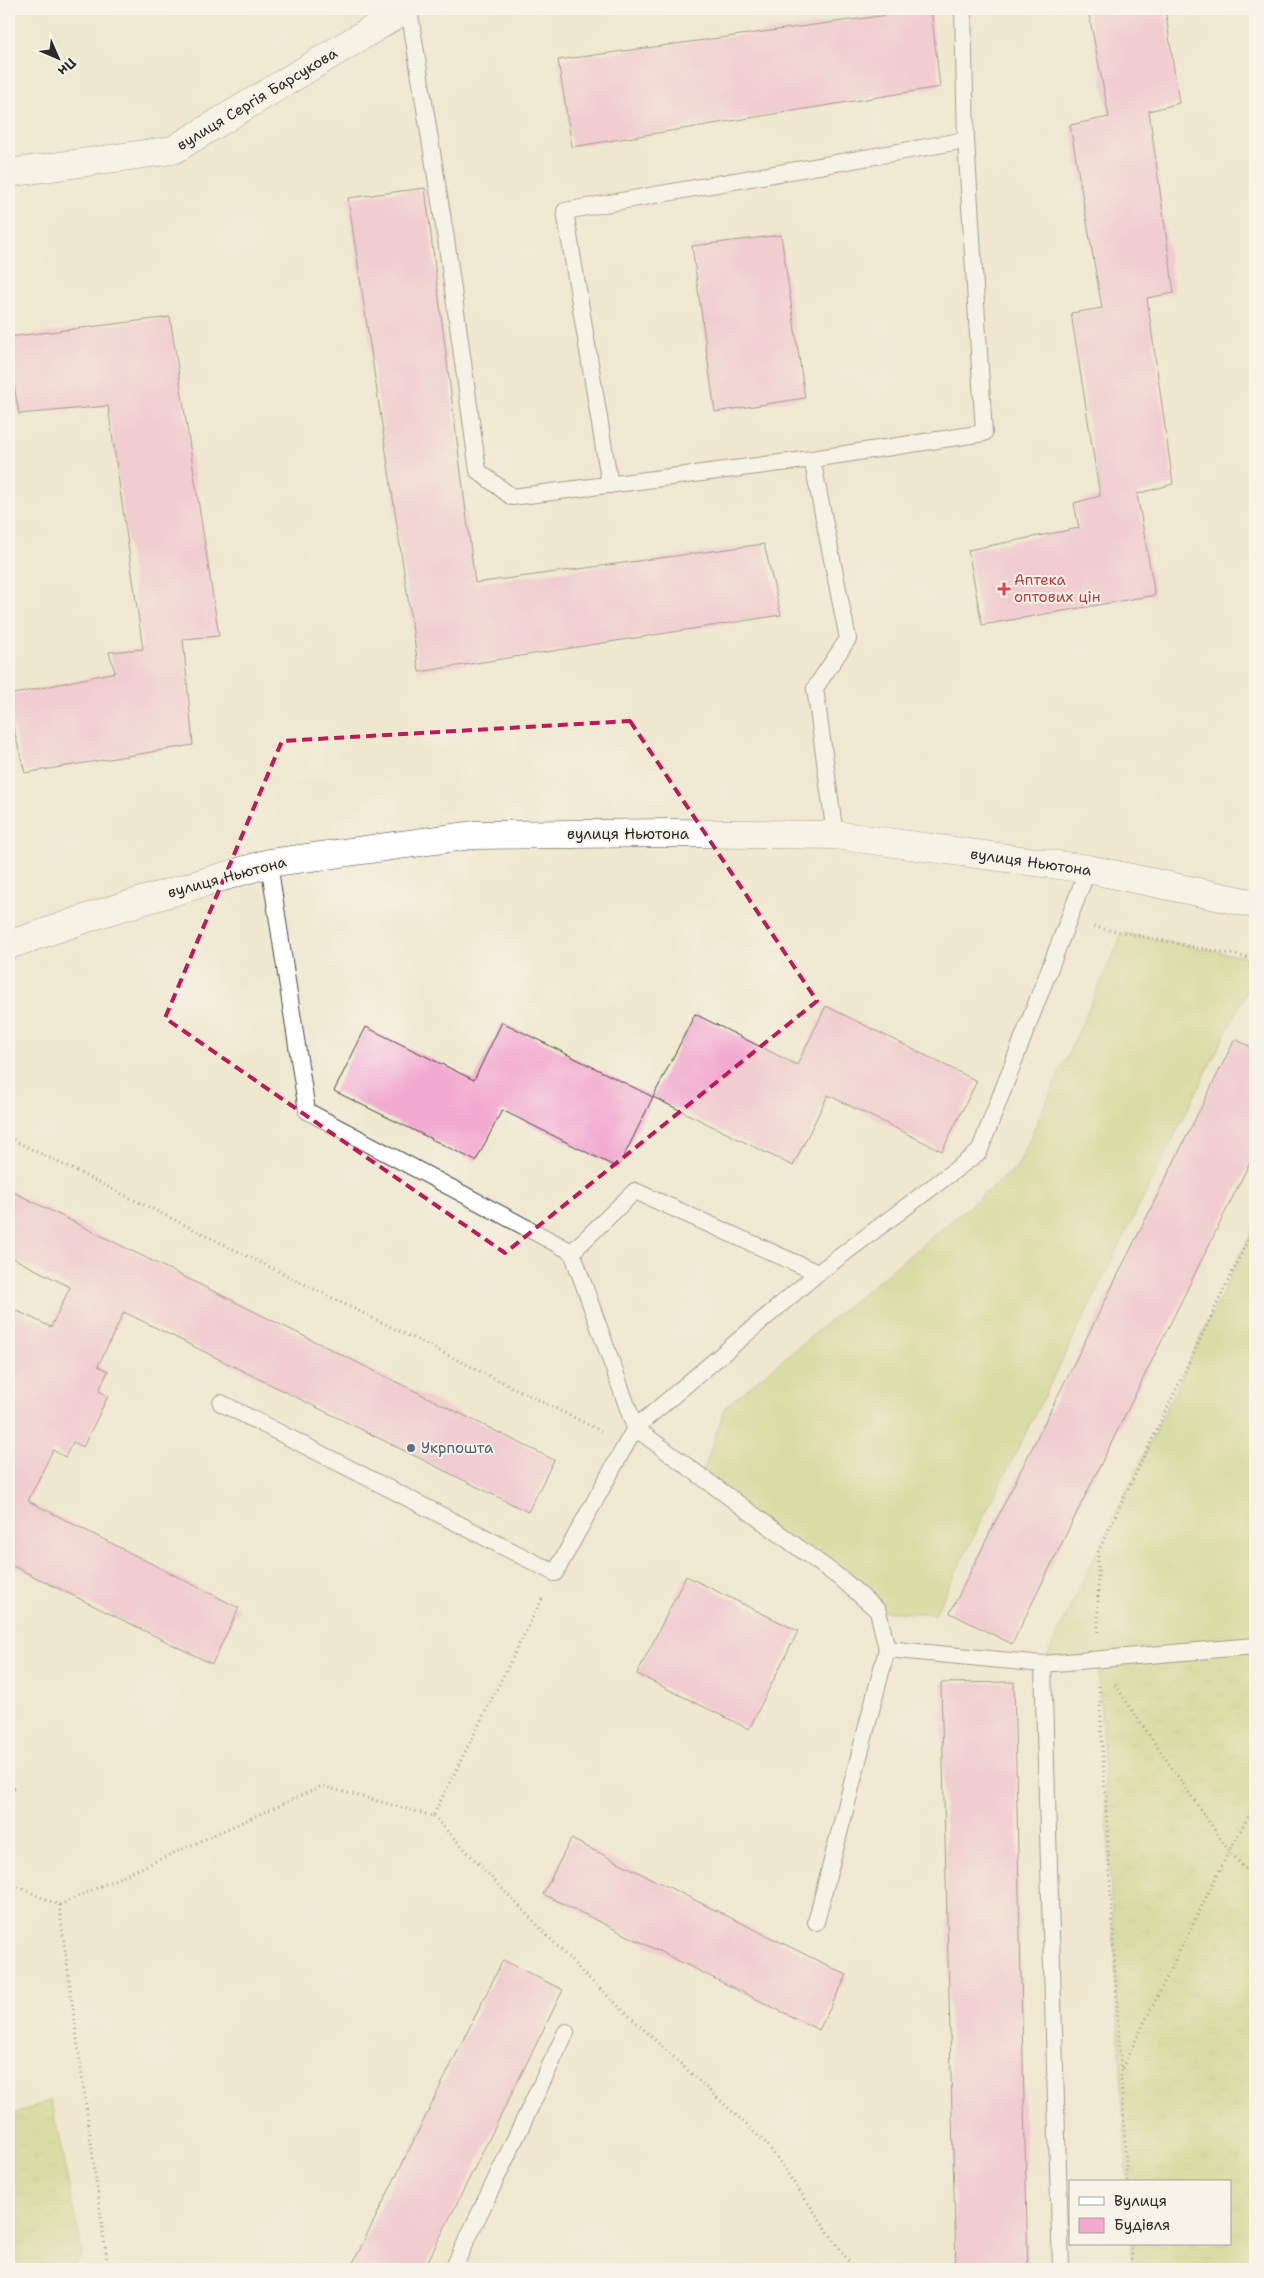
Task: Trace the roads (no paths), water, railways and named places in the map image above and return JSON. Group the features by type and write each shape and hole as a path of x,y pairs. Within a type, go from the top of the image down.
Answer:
{"street":[{"name":"вулиця Сергія Барсукова","path":"9,173 173,150 408,9"},
{"name":"вулиця Ньютона","path":"9,945 105,912 269,863 473,835 668,833 835,835 1088,869 1255,904"}],"lane":[{"path":"408,9 446,239 478,471 512,497 812,460 984,432 966,140 963,9"},
{"path":"610,485 565,211 966,140"},
{"path":"812,460 848,640 815,688 835,835"},
{"path":"269,863 307,1111 572,1252 635,1428 851,1587 878,1611 887,1649 816,1922"},
{"path":"221,1403 555,1573 635,1428 818,1273 979,1152 1088,869"},
{"path":"572,1252 635,1190 818,1273"},
{"path":"887,1649 1043,1664 1255,1646"},
{"path":"1043,1664 1060,2269"},
{"path":"453,2269 566,2032"}],"place":[{"name":"Аптека оптових цін","path":"1004,589"},
{"name":"Укрпошта","path":"411,1448"}]}
